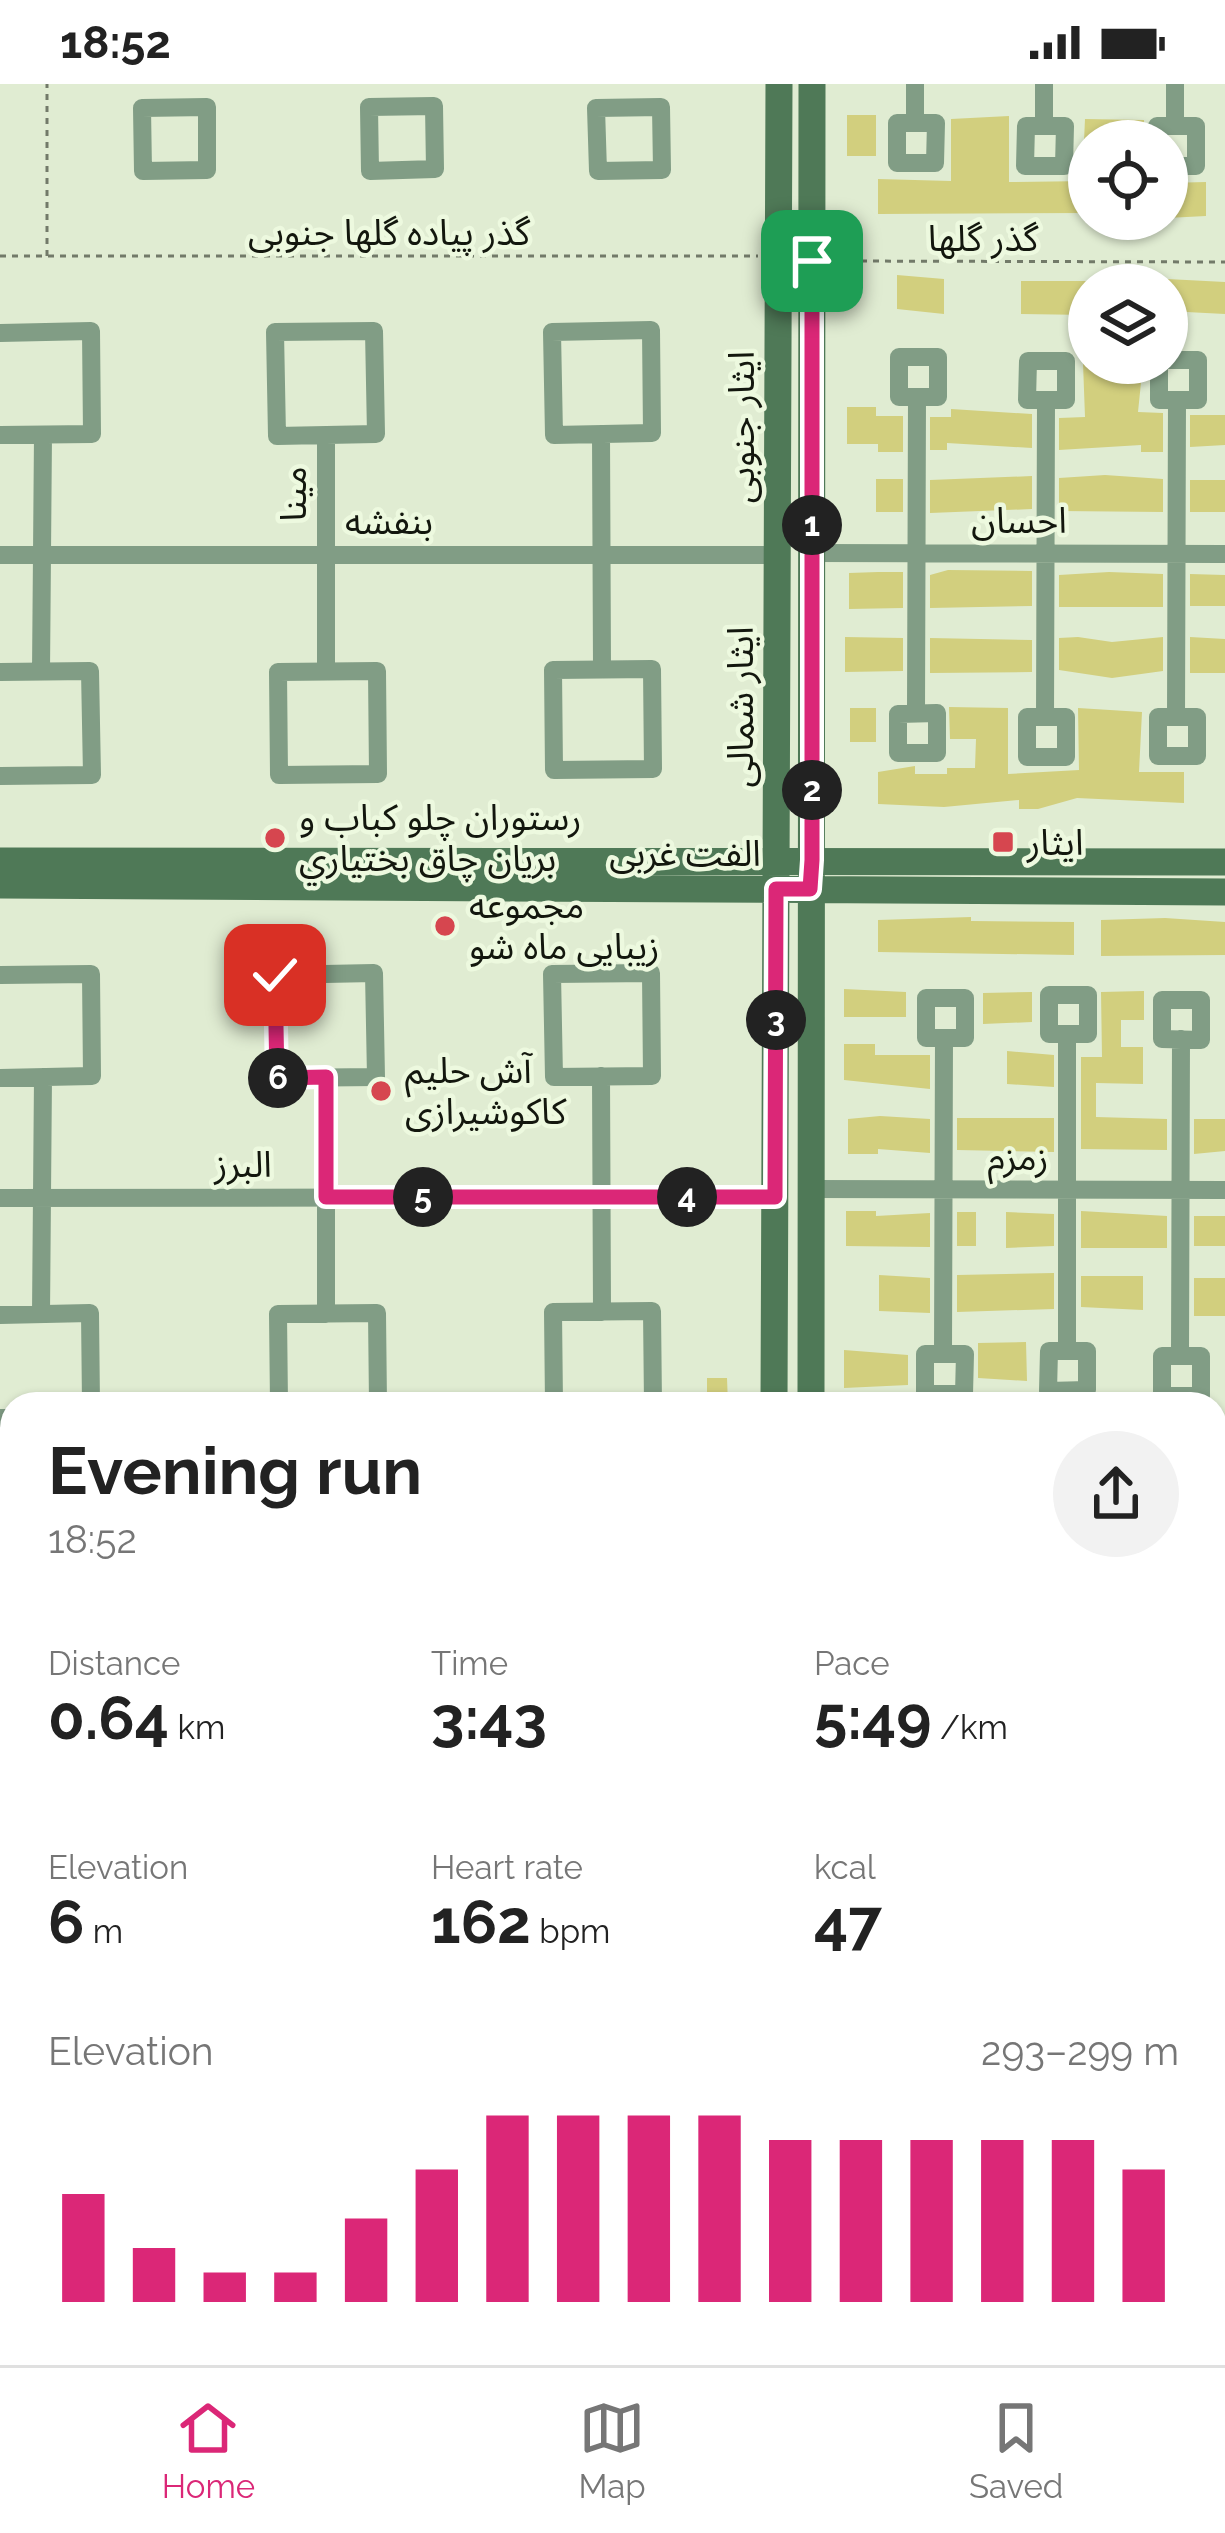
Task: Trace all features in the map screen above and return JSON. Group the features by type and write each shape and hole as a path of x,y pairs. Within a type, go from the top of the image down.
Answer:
{"main road":[{"name":"ایثار جنوبی","path":"777,555 779,84"},
{"name":"ایثار جنوبی","path":"812,84 812,553"},
{"name":"ایثار شمالی","path":"812,553 812,860"},
{"name":"ایثار شمالی","path":"775,859 777,555"},
{"path":"774,1392 775,859"},
{"path":"812,860 812,1392"},
{"name":"الفت غربی","path":"0,861 1225,862"},
{"name":"الفت غربی","path":"0,885 1225,892"}],"street":[{"path":"172,84 172,107"},
{"path":"400,84 400,106"},
{"path":"627,84 627,107"},
{"path":"915,84 915,123"},
{"path":"1044,84 1044,127"},
{"path":"1175,84 1175,120"},
{"path":"207,106 208,170 143,171 142,108 172,107 207,106"},
{"path":"400,106 434,106 435,169 370,170 369,107 400,106"},
{"path":"661,106 662,170 598,171 596,108 627,107 661,106"},
{"path":"1188,126 1196,126 1196,166 1188,166"},
{"path":"651,330 652,433 602,434 554,435 552,332 651,330"},
{"path":"374,331 376,434 326,435 277,436 275,332 374,331"},
{"path":"0,333 91,332 92,434 0,435"},
{"path":"1161,384 1159,400 1198,400 1198,360 1188,361"},
{"path":"916,713 917,397"},
{"path":"1045,717 1046,400"},
{"path":"1176,717 1177,400"},
{"path":"602,434 602,669"},
{"path":"41,672 43,435"},
{"name":"مینا","path":"326,435 326,671"},
{"name":"احسان","path":"812,553 1225,554"},
{"name":"بنفشه","path":"0,555 777,555"},
{"path":"652,668 653,769 554,770 553,670 602,669 652,668"},
{"path":"376,670 378,774 279,775 278,672 326,671 376,670"},
{"path":"0,673 90,671 92,775 0,776"},
{"path":"374,973 376,1077 326,1077 277,1078 275,975 374,973"},
{"path":"651,973 652,1076 602,1076 554,1077 552,974 651,973"},
{"path":"0,975 91,974 92,1076 0,1078"},
{"path":"1066,1351 1067,1034"},
{"path":"944,1038 944,1354"},
{"path":"1180,1040 1180,1356"},
{"path":"602,1076 602,1312"},
{"path":"41,1314 43,1077"},
{"path":"326,1077 326,1314"},
{"name":"زمزم","path":"812,1189 1225,1190"},
{"name":"البرز","path":"0,1198 775,1197"},
{"path":"554,1392 553,1312 652,1311 653,1392"},
{"path":"0,1315 90,1313 92,1392"},
{"path":"279,1392 278,1314 376,1313 378,1392"}],"path":[{"path":"47,84 47,256"},
{"name":"گذر پیاده گلها جنوبی","path":"0,256 778,256"},
{"name":"گذر گلها","path":"812,261 1225,262"}],"building":[{"path":"847,115 876,115 876,156 847,156"},
{"path":"1009,116 1009,182 1068,181 1068,213 878,214 878,179 951,181 951,119"},
{"path":"1188,182 1206,182 1206,216 1188,217"},
{"path":"897,275 944,279 944,314 897,309"},
{"path":"1188,280 1225,282 1225,314 1188,312"},
{"path":"1021,281 1068,281 1068,315 1021,314"},
{"path":"1084,384 1141,384 1138,412 1163,413 1163,452 1141,452 1141,445 1059,450 1059,418 1085,417"},
{"path":"847,407 876,407 876,416 903,416 903,452 878,452 878,444 847,444"},
{"path":"951,409 1032,414 1032,448 947,443 947,450 930,450 930,417 951,417"},
{"path":"1190,415 1225,415 1225,445 1190,447"},
{"path":"1032,476 1032,509 930,513 930,480"},
{"path":"1059,478 1163,479 1163,512 1059,511"},
{"path":"876,479 903,479 903,512 876,512"},
{"path":"1190,480 1225,480 1225,512 1190,512"},
{"path":"948,570 1032,571 1032,606 930,608 930,575"},
{"path":"903,572 903,608 849,609 849,573"},
{"path":"1163,574 1163,607 1059,607 1059,575"},
{"path":"1190,574 1225,575 1225,606 1190,606"},
{"path":"845,637 903,638 903,671 845,672"},
{"path":"1163,637 1163,671 1112,678 1059,670 1059,638 1112,642"},
{"path":"1190,637 1225,639 1225,673 1190,673"},
{"path":"930,638 1032,640 1032,672 930,673"},
{"path":"949,707 1008,708 1008,774 1079,770 1078,708 1142,712 1139,772 1184,772 1184,803 1077,798 1038,809 1019,809 1019,800 944,807 878,804 878,772 915,766 915,774 947,774 947,768 975,768 976,739 950,739"},
{"path":"850,708 876,708 876,742 850,742"},
{"path":"971,917 971,921 1074,922 1074,955 878,952 878,920"},
{"path":"1101,920 1225,922 1225,955 1101,956"},
{"path":"844,989 906,992 906,1017 844,1017"},
{"path":"1144,991 1144,1020 1121,1020 1121,1047 1143,1047 1143,1084 1096,1083 1096,1117 1167,1119 1167,1150 1081,1149 1081,1057 1102,1057 1101,992"},
{"path":"1032,992 1032,1022 983,1024 983,993"},
{"path":"844,1044 875,1044 875,1055 930,1055 930,1089 844,1080"},
{"path":"1007,1051 1054,1055 1054,1087 1007,1084"},
{"path":"957,1118 1054,1118 1054,1152 957,1150"},
{"path":"848,1119 930,1119 930,1153 878,1149 878,1154 848,1154"},
{"path":"1194,1119 1225,1119 1225,1151 1194,1154"},
{"path":"846,1211 876,1211 876,1216 930,1213 930,1247 846,1246"},
{"path":"1081,1211 1167,1216 1167,1248 1081,1248"},
{"path":"957,1212 976,1212 976,1246 957,1246"},
{"path":"1006,1212 1054,1214 1054,1246 1006,1248"},
{"path":"1194,1216 1225,1216 1225,1246 1194,1246"},
{"path":"1054,1273 1054,1309 957,1312 957,1275"},
{"path":"879,1275 930,1278 930,1313 879,1311"},
{"path":"1081,1276 1143,1276 1143,1310 1081,1307"},
{"path":"1194,1278 1225,1278 1225,1316 1194,1316"},
{"path":"1026,1342 1027,1381 978,1378 978,1343"},
{"path":"844,1350 908,1355 908,1385 844,1388"},
{"path":"707,1378 727,1378 728,1392 707,1392"}],"place":[{"name":"رستوران چلو كباب و بريان چاق بختياري","path":"275,838"},
{"name":"ایثار","path":"1003,842"},
{"name":"مجموعه زیبایی ماه شو","path":"445,926"},
{"name":"آش حلیم کاکوشیرازی","path":"381,1091"}],"route":[{"path":"275,975 277,1078 326,1077 326,1197 775,1197 776,889 810,889 812,860 812,261"}]}
